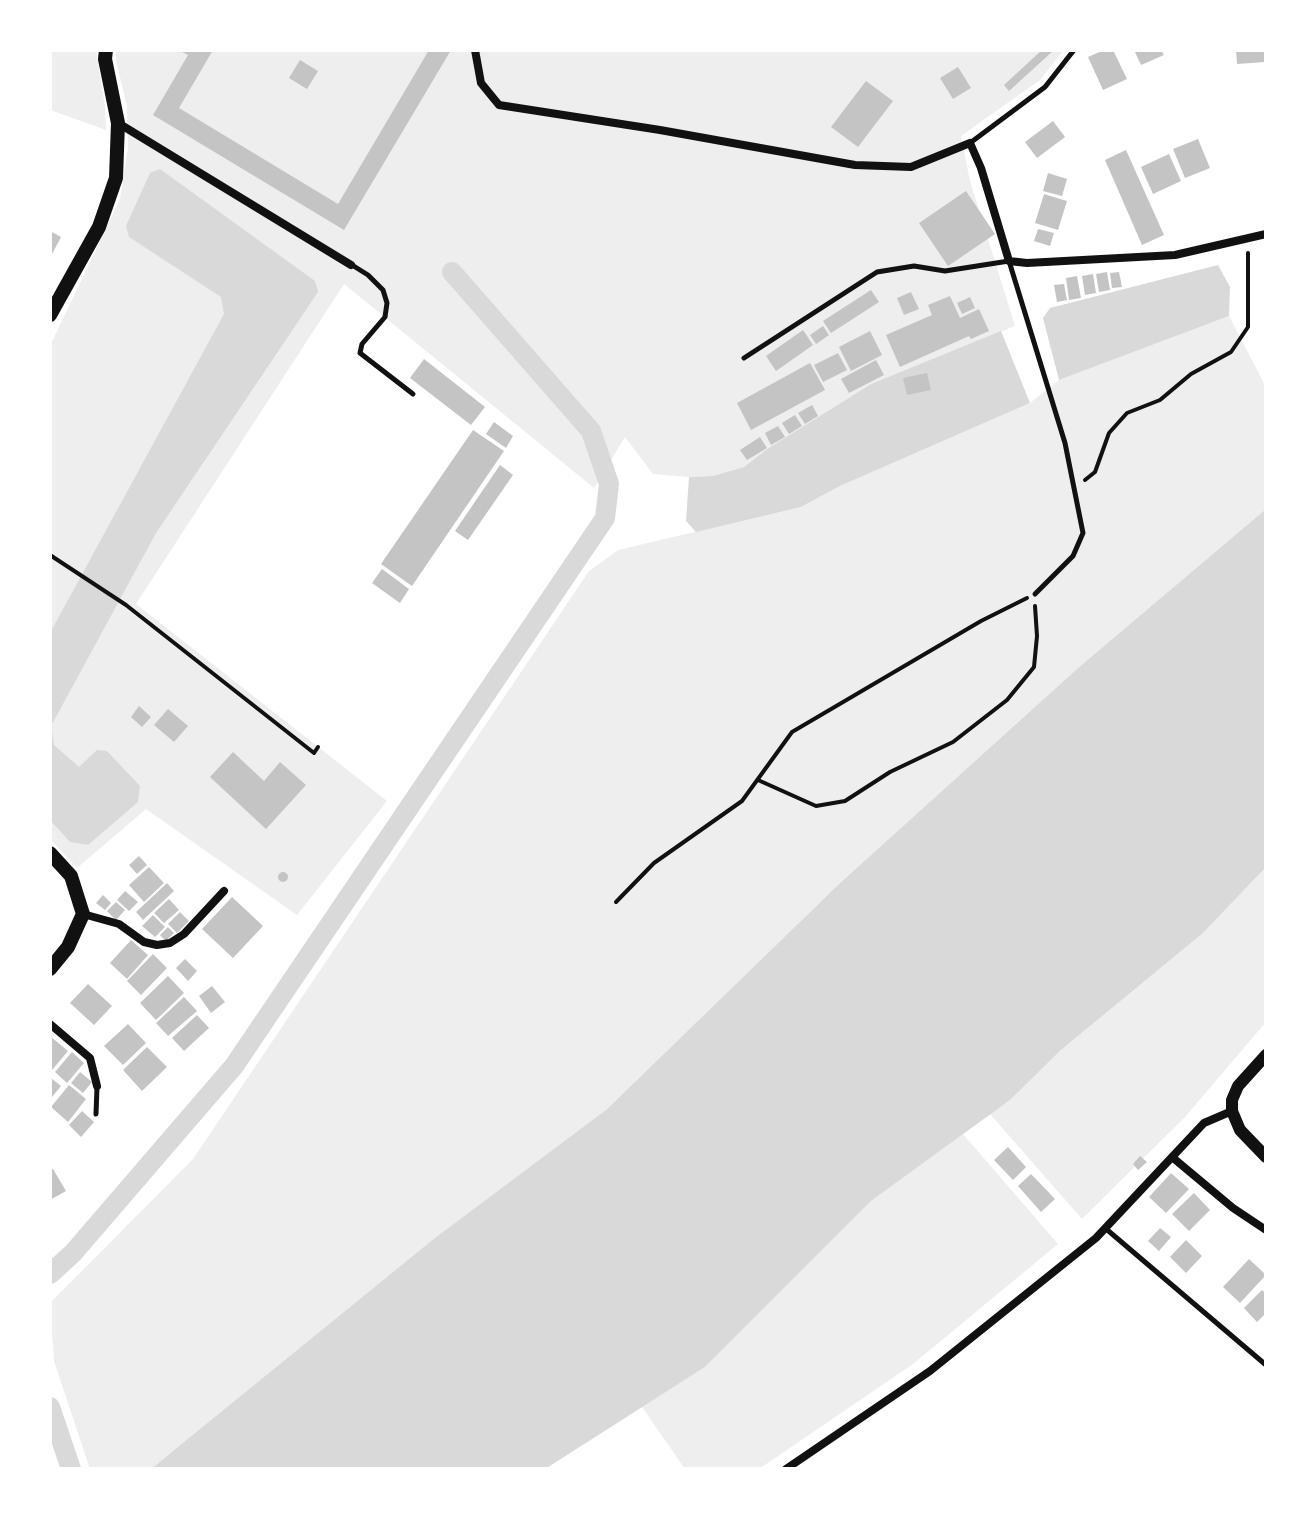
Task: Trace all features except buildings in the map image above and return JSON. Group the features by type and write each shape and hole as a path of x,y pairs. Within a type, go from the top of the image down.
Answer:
{"main road":[{"path":"50,315 99,227 116,178 118,123 105,59 106,50"},
{"path":"50,853 71,876 83,914 68,947 50,969"}],"street":[{"path":"475,50 481,83 499,105 855,165 911,167 970,143 981,168 1009,261 1027,263 1175,255 1266,234"},
{"path":"118,123 351,265"},
{"path":"83,914 119,924 144,942 157,945 170,943 184,934 224,891"},
{"path":"50,1024 90,1058 97,1086"},
{"path":"1266,1055 1238,1086 1232,1100 1232,1111 1240,1130 1266,1157"},
{"path":"786,1469 930,1371 1105,1228 1204,1123 1232,1111"},
{"path":"1172,1157 1233,1208 1266,1230"}],"lane":[{"path":"970,143 1045,87 1074,50"},
{"path":"744,358 877,272 914,266 945,271 1009,261 1065,443 1083,533 1073,556 1035,594"},
{"path":"351,265 368,275 383,290 387,303 385,317 362,344 360,353 413,394"},
{"path":"96,1114 97,1086"},
{"path":"1105,1228 1266,1365"}],"path":[{"path":"1074,489 1095,472 1109,433 1127,413 1160,400 1191,374 1231,352 1248,327 1248,238"},
{"path":"50,555 126,605 314,753 318,747"},
{"path":"616,902 654,863 742,801 792,732 981,621 1035,594 1037,636 1034,667 1007,700 953,742 890,772 845,801 816,806 758,780"}],"shaded area":[{"path":"50,50 96,50 106,130 50,110"},
{"path":"116,50 1064,50 1040,80 961,136 970,181 1015,326 871,384 767,449 744,467 713,476 653,474 625,437 594,488 344,284 136,604 387,801 297,915 146,809 77,868 50,839 50,346 120,199 128,147 127,106"},
{"path":"160,169 315,281 318,292 156,533 51,726 54,745 79,767 97,750 107,751 140,786 138,802 88,845 70,842 50,820 50,633 224,314 221,297 129,237 126,226 150,173"},
{"path":"1218,265 1230,287 1229,316 1059,380 1043,318 1050,308"},
{"path":"1229,316 1266,387 1266,509 1078,668 839,884 606,1110 151,1469 90,1469 54,1361 50,1303 193,1159 589,571 618,550 801,507 840,486 1030,403 1059,380"},
{"path":"1001,331 1030,403 840,486 801,507 696,532 686,521 689,477 713,476 744,467 767,449 871,384"},
{"path":"1266,509 1266,867 1203,933 1061,1050 1010,1100 871,1201 705,1367 545,1469 151,1469 435,1238 606,1110 839,884 1078,668"},
{"path":"1266,867 1266,1022 1185,1117 1082,1219 990,1114 1010,1100 1061,1050 1203,933"},
{"path":"963,1134 1058,1244 913,1364 759,1469 685,1469 642,1407 705,1367 871,1201"}],"waterway":[{"path":"50,1274 73,1253 234,1066 605,518 609,484 591,431 452,272"},
{"path":"50,1407 71,1469"}]}
